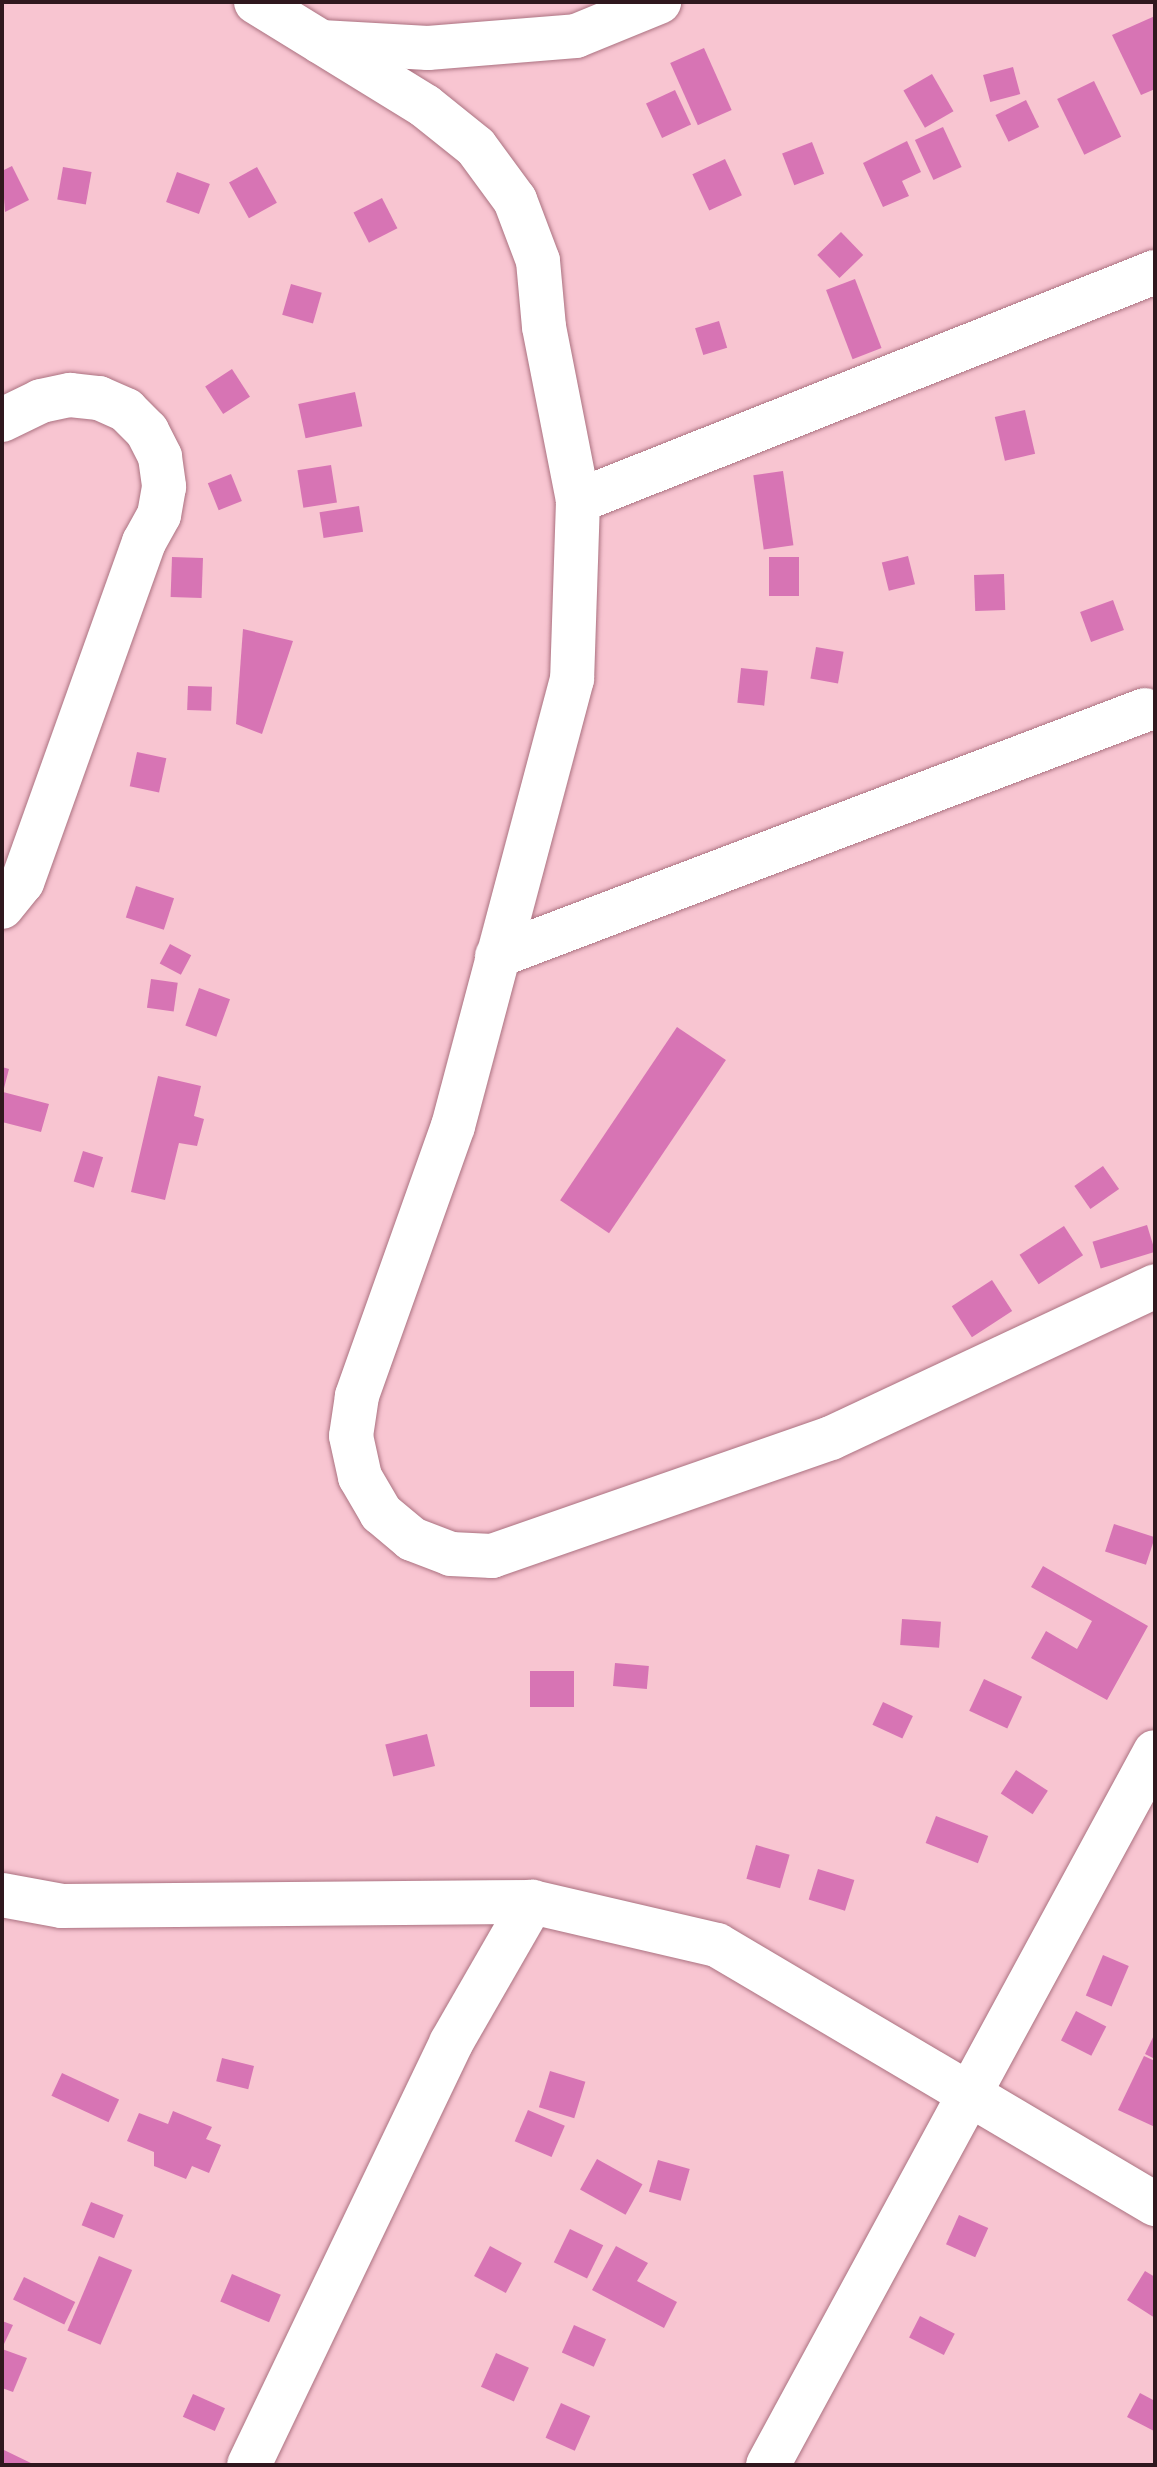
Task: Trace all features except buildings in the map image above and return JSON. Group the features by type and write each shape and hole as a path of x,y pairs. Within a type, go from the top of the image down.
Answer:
{"street":[{"path":"256,2 425,106 476,147 515,200 538,261 544,327 578,501 572,679 453,1126 357,1396 351,1436 360,1477 374,1501 412,1539 451,1554 492,1556 831,1438 1155,1286"},
{"path":"321,42 428,48 576,36 659,2"},
{"path":"578,501 1155,272"},
{"path":"2,420 41,401 70,395 99,398 126,410 147,431 160,457 164,487 159,515 144,542 22,882 2,907"},
{"path":"497,956 1145,710"},
{"path":"768,2465 1155,1752"},
{"path":"2,1895 62,1906 532,1902 717,1945 1155,2204"},
{"path":"249,2465 451,2043 532,1902"}]}
